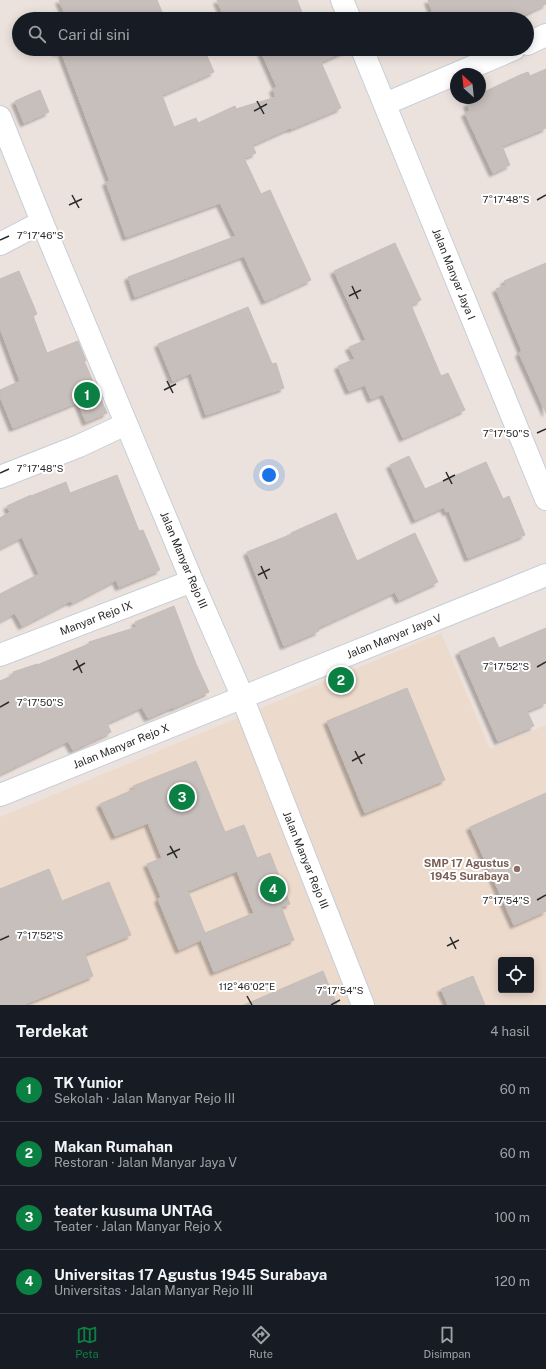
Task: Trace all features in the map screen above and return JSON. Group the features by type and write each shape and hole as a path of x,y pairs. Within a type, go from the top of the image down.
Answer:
{"street":[{"path":"342,0 347,12"},
{"path":"534,41 546,35"},
{"name":"Jalan Manyar Jaya I","path":"365,56 546,499"},
{"path":"385,104 498,56"},
{"name":"Jalan Manyar Rejo III","path":"0,117 126,424 242,698 363,1005"},
{"path":"0,244 42,222"},
{"path":"0,477 79,446 126,424"},
{"name":"Jalan Manyar Jaya V","path":"242,698 546,575"},
{"name":"Manyar Rejo IX","path":"0,655 192,581"},
{"name":"Jalan Manyar Rejo X","path":"0,795 242,698"}],"shaded area":[{"path":"441,633 490,749 546,725 546,1005 0,1005 0,817"}],"building":[{"path":"59,0 157,0 162,12 64,12"},
{"path":"217,0 297,0 302,12 222,12"},
{"path":"428,0 546,0 546,4 529,12 432,12"},
{"path":"63,56 207,56 214,72 162,95 174,127 196,118 198,123 235,106 236,109 276,97 273,89 277,87 263,56 334,56 321,62 341,108 252,145 256,153 244,158 261,194 270,190 311,280 265,301 244,256 135,297 128,277 236,236 220,203 126,237 106,182 110,181"},
{"path":"546,69 546,128 502,146 510,165 493,173 465,113 470,111 467,104 486,104 486,91 528,72 530,76"},
{"path":"40,90 49,112 24,123 15,101"},
{"path":"395,243 421,300 411,305 441,376 448,373 465,410 403,438 383,394 371,399 365,385 349,391 338,366 355,359 349,347 366,340 334,271"},
{"path":"546,263 546,413 519,353 522,351 496,289 506,285 504,281"},
{"path":"19,271 37,314 33,316 47,353 78,341 86,361 84,361 107,413 86,422 78,402 13,428 0,396 0,390 20,381 0,328 0,279"},
{"path":"248,307 272,364 276,363 284,388 206,415 191,373 173,381 158,344"},
{"path":"409,456 425,489 486,462 503,499 509,496 525,535 468,558 449,511 446,512 444,507 415,520 390,465"},
{"path":"117,475 139,531 143,530 160,570 119,587 116,580 72,603 70,601 22,626 15,613 0,621 0,594 39,574 22,537 0,548 0,518 10,512 7,506 66,482 70,493"},
{"path":"336,513 357,561 415,533 438,582 399,600 395,592 317,628 319,631 284,646 247,552 292,534 291,533"},
{"path":"174,606 196,664 209,692 148,718 142,707 107,723 111,732 73,750 68,741 0,774 0,681 14,675 13,672 37,665 89,644 89,642 137,627 135,622"},
{"path":"546,628 546,703 527,711 534,726 498,741 459,652 494,637 499,648"},
{"path":"407,688 445,780 365,813 327,721"},
{"path":"196,761 225,832 244,825 257,858 270,853 290,904 281,907 294,940 214,972 201,940 179,950 158,899 161,897 147,864 162,858 148,823 115,836 100,804 135,789 133,786","holes":["237,871 254,913 205,933 188,891"]},
{"name":"SMP 17 Agustus 1945 Surabaya","path":"546,793 546,911 514,925 470,827"},
{"path":"49,869 62,901 109,882 131,935 85,954 93,976 23,1005 0,1005 0,889"},
{"path":"323,971 337,1005 244,1005"},
{"path":"473,976 485,1005 448,1005 441,989"}],"place":[{"name":"TK Yunior","path":"87,395"},
{"name":"Makan Rumahan","path":"341,680"},
{"name":"teater kusuma UNTAG","path":"182,797"},
{"name":"SMP 17 Agustus 1945 Surabaya","path":"517,869"},
{"name":"Universitas 17 Agustus 1945 Surabaya","path":"273,889"}]}
